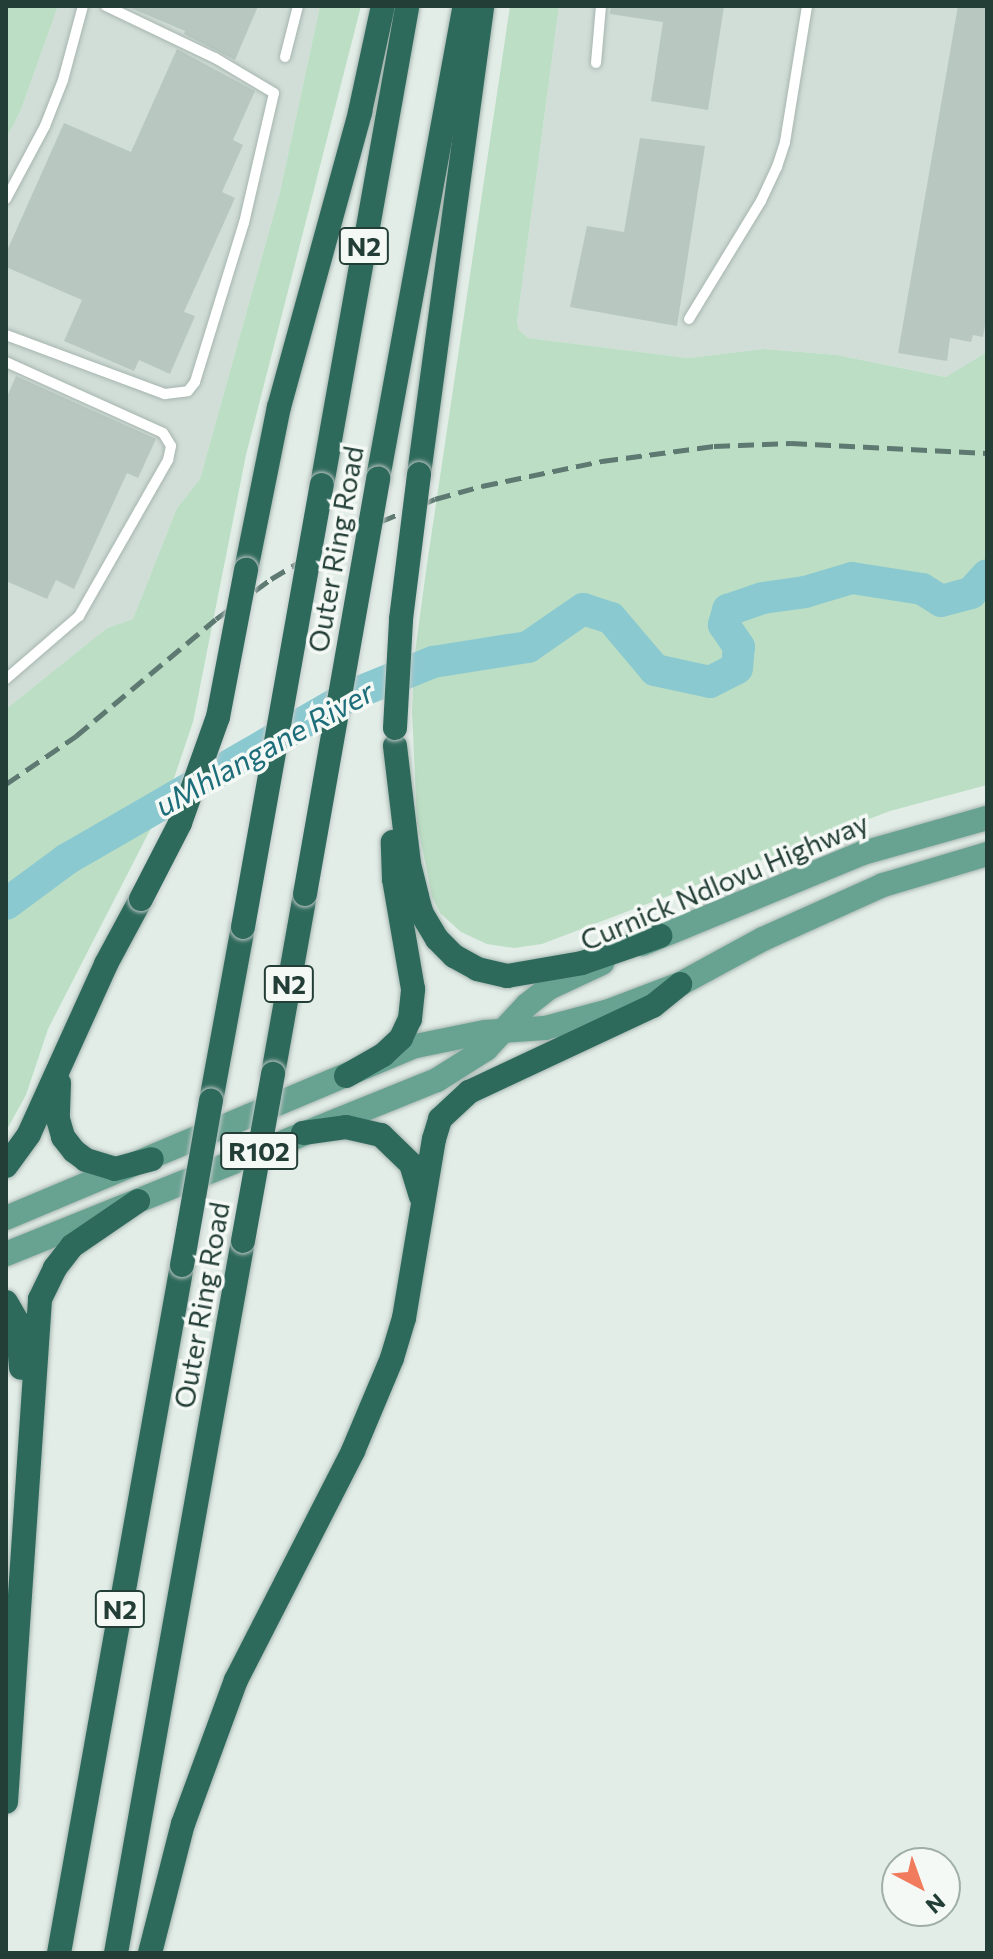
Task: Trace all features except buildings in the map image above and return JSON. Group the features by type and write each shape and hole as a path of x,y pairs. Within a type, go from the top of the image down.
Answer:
{"highway":[{"path":"6,1166 29,1134 100,977 180,823 218,717 279,407 360,112 383,6"},
{"name":"Outer Ring Road","path":"59,1953 407,6"},
{"name":"Outer Ring Road","path":"116,1953 465,6"},
{"path":"346,1076 383,1055 401,1038 413,1004 394,879 395,737 401,619 482,6"},
{"path":"395,737 409,864 417,897 422,914 437,939 454,956 477,969 507,976 582,963 660,936"},
{"path":"150,1953 183,1824 236,1680 353,1451 392,1358 404,1318 440,1119 453,1104 496,1077 653,1006 680,984"},
{"path":"60,1069 58,1119 74,1151 86,1160 115,1169 152,1159"},
{"path":"303,1133 346,1127 381,1135 393,1142 416,1176 423,1223"},
{"path":"6,1802 25,1558 40,1299 55,1268 72,1246 138,1201"},
{"path":"6,1302 17,1321 22,1352 18,1431 25,1558"}],"main road":[{"name":"Curnick Ndlovu Highway","path":"6,1254 450,1074 486,1049 549,988 660,936 863,853 987,818"},
{"name":"R102","path":"6,1218 416,1046 545,1028 609,1011 680,984 763,939 883,885 987,854"}],"lane":[{"path":"6,199 45,126 63,80 83,6"},
{"path":"6,335 165,394 182,394 192,388 244,223 275,97 269,88 215,58 106,6"},
{"path":"285,57 298,6"},
{"path":"596,63 601,6"},
{"path":"689,319 761,201 777,167 785,142 807,6"},
{"path":"6,362 163,433 171,446 168,460 79,616 6,679"}],"shaded area":[{"path":"58,6 320,6 280,192 200,479 177,508 133,619 107,628 6,709 6,139 20,112"},
{"path":"559,6 987,6 987,352 947,377 837,355 764,349 688,358 528,338 519,330 517,322"}],"green space":[{"path":"6,6 58,6 20,112 6,139"},
{"path":"320,6 361,6 246,455 193,722 169,793 48,1029 26,1095 6,1131 6,709 107,628 133,619 177,508 200,479 280,192"},
{"path":"510,6 559,6 517,322 519,330 528,338 688,358 764,349 837,355 946,377 987,352 987,785 890,811 542,944 514,948 487,944 461,932 440,913 432,897 417,822 412,711 414,660 426,571"}],"waterway":[{"name":"uMhlangane River","path":"6,904 67,859 349,696 433,662 528,647 583,609 611,618 655,670 710,682 737,668 739,647 724,625 728,610 763,598 805,592 852,578 922,589 941,601 971,593 987,575"}],"railway":[{"path":"6,784 76,736 216,619 271,579 336,540 435,499 602,461 714,446 791,443 987,453"}]}
